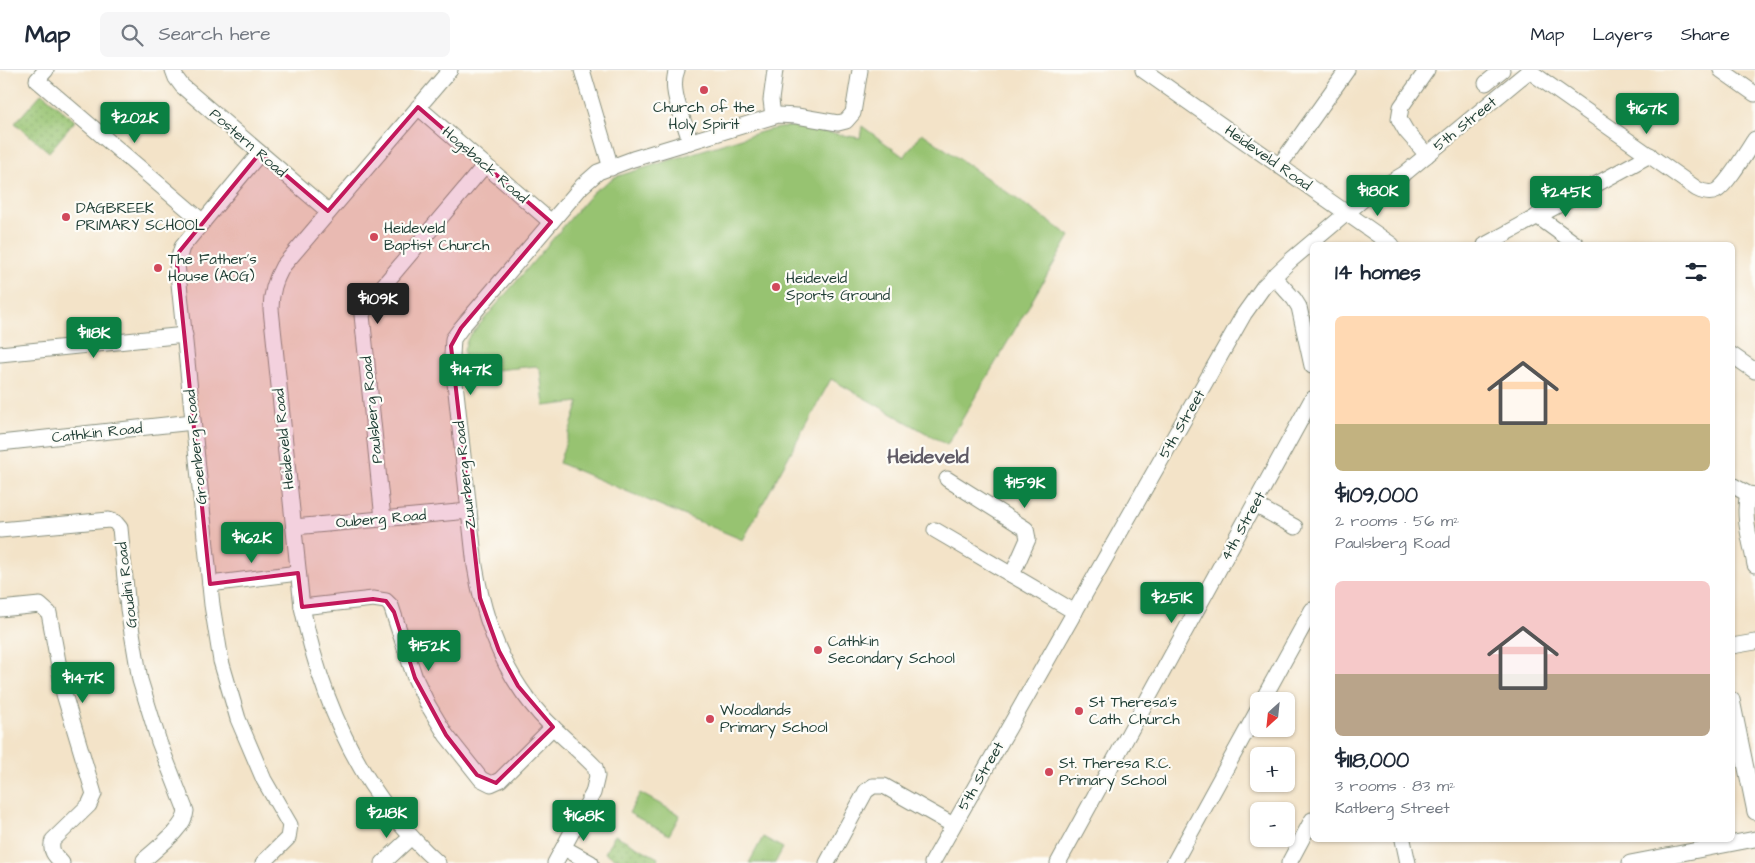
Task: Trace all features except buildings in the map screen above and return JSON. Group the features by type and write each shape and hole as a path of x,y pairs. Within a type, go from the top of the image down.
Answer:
{"street":[{"name":"Postern Road","path":"173,70 182,86 328,211"},
{"name":"Heideveld Road","path":"438,863 411,837 359,766 330,708 309,640 298,574 271,298 276,278 282,266 450,70"},
{"path":"582,70 611,168"},
{"path":"677,70 674,81 675,91 690,142"},
{"path":"772,116 771,100 776,70"},
{"name":"Zuurberg Road","path":"556,863 593,793 598,776 595,767 540,714 518,686 499,651 488,624 480,598 469,511 452,355 453,339 582,186 598,172 772,116 797,116 838,123 849,119 853,113 860,70"},
{"name":"Heideveld Road","path":"1143,70 1388,242"},
{"path":"1279,166 1347,70"},
{"path":"1427,70 1401,107 1399,119 1406,131 1427,155"},
{"path":"1486,83 1502,70"},
{"path":"1529,70 1697,189 1710,193 1716,191 1725,182 1755,139"},
{"name":"5th Street","path":"1312,242 1373,192 1404,174 1529,70"},
{"path":"1721,70 1755,94"},
{"path":"36,73 203,222"},
{"name":"Hogsback Road","path":"418,107 551,222"},
{"name":"Groenberg Road","path":"260,153 182,247 177,264 210,584 221,660 238,719 264,780 290,825 288,838 262,863"},
{"path":"1490,242 1650,155"},
{"name":"Paulsberg Road","path":"383,519 362,315 367,305 485,165"},
{"path":"1537,216 1573,242"},
{"name":"5th Street","path":"932,863 1244,314 1273,276 1310,244"},
{"path":"1273,276 1299,307 1310,357"},
{"path":"0,354 184,335"},
{"path":"1735,357 1755,371"},
{"name":"4th Street","path":"1058,863 1310,403"},
{"name":"Cathkin Road","path":"0,443 193,422"},
{"path":"946,479 1026,529 1028,539 1012,575"},
{"path":"1735,486 1751,494 1745,505 1755,565"},
{"path":"1255,505 1295,527"},
{"name":"Ouberg Road","path":"294,527 469,511"},
{"name":"Goudini Road","path":"0,530 109,520 115,522 120,528 128,609 140,680 159,742 186,811 186,816 180,826 144,862"},
{"path":"935,530 1075,612"},
{"path":"210,584 298,574"},
{"path":"302,607 373,599 386,602 391,606 410,664 428,705 446,735 477,775 487,782 496,783 500,780 553,727"},
{"path":"0,609 40,605 49,613 64,694 94,794 89,805 52,840 52,851 62,863"},
{"path":"1267,692 1310,614"},
{"path":"1735,645 1755,642"},
{"path":"1735,711 1743,740 1755,812"},
{"path":"1174,863 1250,724"},
{"path":"827,863 866,791 873,786 884,786 953,825"},
{"path":"1289,863 1310,824"},
{"path":"384,863 411,837"},
{"path":"1630,863 1755,838"},
{"path":"1404,842 1408,863"},
{"path":"564,848 591,863"}],"highlighted area":[{"path":"418,107 551,222 461,328 451,346 480,598 499,651 518,686 553,727 496,783 477,775 446,735 415,678 394,612 386,601 373,599 302,607 298,573 210,584 177,264 179,252 260,153 328,211"}],"green space":[{"path":"42,93 75,121 49,152 15,123"},
{"name":"Heideveld Sports Ground","path":"791,126 860,138 862,126 904,157 922,133 1070,236 947,445 831,379 743,540 559,463 579,402 544,406 540,370 536,366 466,373 464,350 468,338 593,192 615,177 768,130"},
{"path":"640,793 680,815 669,835 629,813"},
{"path":"615,835 658,858 656,863 624,863 605,853"},
{"path":"763,837 783,848 775,863 749,863"}],"place":[{"name":"Church of the Holy Spirit","path":"704,90"},
{"name":"DAGBREEK PRIMARY SCHOOL","path":"66,217"},
{"name":"Heideveld Baptist Church","path":"374,237"},
{"name":"The Father's House (AOG)","path":"158,268"},
{"name":"Heideveld Sports Ground","path":"776,287"},
{"name":"Cathkin Secondary School","path":"818,650"},
{"name":"St Theresa's Cath. Church","path":"1079,711"},
{"name":"Woodlands Primary School","path":"710,719"},
{"name":"St. Theresa R.C. Primary School","path":"1049,772"}],"district":[{"name":"Heideveld","path":"928,457"}]}
